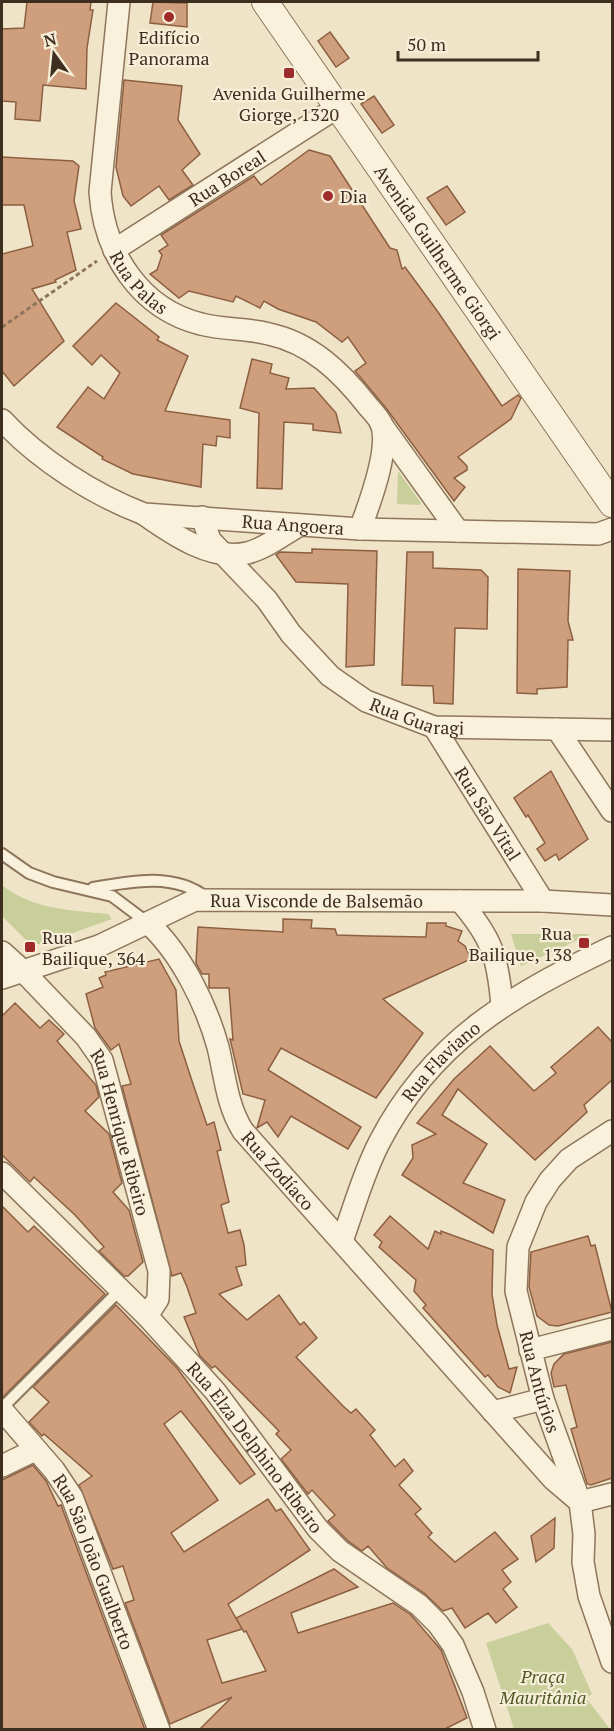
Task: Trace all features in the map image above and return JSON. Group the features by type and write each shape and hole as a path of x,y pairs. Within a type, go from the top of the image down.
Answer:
{"street":[{"name":"Rua Palas","path":"118,2 100,192 103,222 114,250 138,288 162,308 201,324 269,334 307,349 322,358 352,387 458,531"},
{"name":"Avenida Guilherme Giorgi","path":"265,2 612,504"},
{"name":"Rua Boreal","path":"114,250 338,107"},
{"name":"Rua Angoera","path":"2,420 19,439 41,456 111,501 144,514 360,529 598,534 612,529"},
{"path":"360,529 375,488 382,460 381,424"},
{"path":"144,514 179,538 220,552 242,553 255,550 300,525"},
{"name":"Rua Guaragi","path":"202,517 210,540 267,600 291,634 330,676 366,701 434,727 612,730"},
{"name":"Rua Guaragi","path":"250,521 261,585 267,600"},
{"name":"Rua São Vital","path":"434,727 543,902"},
{"path":"557,729 612,811"},
{"name":"Rua Visconde de Balsemão","path":"2,978 99,946 184,904 207,898 543,902 612,905"},
{"path":"460,902 490,940 500,984 502,1006"},
{"name":"Rua Zodíaco","path":"148,923 168,944 204,1008 217,1045 235,1119 243,1131 493,1413 553,1479 580,1502"},
{"name":"Rua Flaviano","path":"342,1241 366,1174 396,1113 434,1064 466,1034 502,1006 539,982 612,947"},
{"name":"Rua Henrique Ribeiro","path":"2,952 86,1037 102,1060 159,1271 158,1299 147,1316"},
{"name":"Rua Antúrios","path":"612,1131 562,1166 545,1187 525,1226 518,1247 516,1291 543,1398 580,1502 585,1534 583,1562 589,1596 612,1662"},
{"name":"Rua Elza Delphino Ribeiro","path":"2,1173 119,1291 147,1316 215,1391 318,1529 340,1551 418,1605 438,1624 453,1645 473,1692 485,1730"},
{"path":"530,1350 612,1329"},
{"path":"493,1413 543,1398"},
{"name":"Rua São João Gualberto","path":"2,1409 72,1497 159,1730"},
{"path":"2,1466 35,1450"},
{"path":"580,1502 612,1494"}],"lane":[{"name":"Rua Zodíaco","path":"2,854 29,873 53,882 90,889 121,900 148,923"},
{"path":"90,889 128,882 164,882 195,888 207,898"},
{"path":"2,1409 119,1291"}],"path":[{"path":"2,327 114,250"}],"green space":[{"path":"398,471 421,503 420,505 397,504"},
{"path":"2,885 26,900 66,910 108,914 112,919 42,944 30,944 2,916"},
{"path":"511,934 591,934 521,966"},
{"name":"Praça Mauritânia","path":"548,1623 572,1649 592,1694 586,1698 610,1729 514,1729 486,1643"}],"building":[{"path":"27,2 91,2 90,10 93,10 87,48 86,89 43,85 40,121 15,119 16,102 2,101 2,29 24,28"},
{"name":"Edifício Panorama","path":"153,2 187,3 187,27 150,23"},
{"path":"330,32 349,58 336,67 318,41"},
{"path":"124,80 182,86 178,120 200,154 182,170 193,185 169,200 159,186 131,206 123,196 116,167"},
{"path":"374,96 394,125 382,133 361,104"},
{"path":"309,150 330,156 390,248 397,250 402,269 405,267 438,312 502,406 518,395 521,398 511,419 458,457 467,466 467,470 454,478 465,487 454,501 386,408 355,371 366,363 348,337 342,342 316,322 278,309 264,301 260,308 236,296 233,302 189,291 179,298 150,274 157,270 162,255 159,251 168,245 161,235 254,176 261,185"},
{"path":"2,157 73,161 79,166 74,201 81,229 67,232 76,270 55,280 56,282 32,289 64,341 14,386 2,371 2,254 33,246 24,205 2,205"},
{"path":"447,186 465,212 446,225 427,198"},
{"path":"116,303 159,337 157,340 188,356 165,411 230,420 230,438 217,436 216,446 203,444 201,487 133,474 102,459 103,457 57,427 88,387 104,399 120,373 101,355 92,365 73,346"},
{"path":"252,359 272,364 270,373 289,378 286,389 314,388 336,413 341,433 313,430 313,424 284,422 282,489 257,488 259,413 240,408"},
{"path":"312,549 377,551 374,665 346,667 348,584 296,582 276,555 280,552 312,553"},
{"path":"407,552 433,552 433,568 481,570 488,577 487,629 455,628 453,704 434,703 433,686 402,685"},
{"path":"518,569 570,571 568,621 573,640 568,640 567,687 537,689 537,694 517,693"},
{"path":"551,771 588,839 559,860 556,854 545,861 537,849 545,843 528,815 526,817 514,798"},
{"path":"283,919 312,920 311,928 335,929 337,935 369,936 426,937 427,923 446,923 446,926 462,931 458,941 465,946 471,959 383,999 423,1033 376,1098 281,1048 268,1070 361,1127 348,1149 291,1116 278,1137 267,1122 257,1128 265,1100 243,1094 230,1039 233,1040 229,988 209,988 209,974 202,974 196,963 198,927 283,932"},
{"path":"159,959 176,990 179,1041 193,1084 207,1125 214,1122 221,1150 217,1151 229,1202 221,1205 228,1233 240,1230 244,1245 246,1265 236,1267 242,1285 219,1294 247,1320 279,1295 300,1325 304,1322 317,1338 296,1357 343,1406 351,1413 356,1409 375,1430 370,1435 395,1467 404,1459 413,1471 399,1485 421,1509 415,1514 432,1533 428,1537 455,1562 495,1532 518,1559 502,1570 511,1582 503,1589 517,1607 496,1623 488,1613 465,1628 452,1608 443,1611 424,1593 387,1568 368,1546 362,1551 348,1541 328,1521 335,1515 312,1490 308,1494 281,1459 291,1450 276,1434 279,1431 215,1366 212,1368 200,1356 184,1317 196,1313 181,1273 172,1276 122,1086 131,1084 119,1044 111,1050 95,1028 86,994 103,987 99,978 106,975 105,972"},
{"path":"15,1003 40,1028 49,1020 64,1034 57,1041 96,1085 99,1097 85,1111 109,1134 122,1183 113,1192 129,1210 143,1262 128,1276 124,1276 99,1251 104,1247 75,1215 34,1177 30,1182 2,1155 2,1016"},
{"path":"598,1027 612,1042 612,1080 584,1105 587,1112 535,1160 458,1089 442,1115 487,1144 463,1183 505,1200 493,1233 402,1175 413,1158 412,1145 436,1134 417,1123 454,1079 490,1046 534,1091 556,1073 551,1067"},
{"path":"2,1206 28,1232 34,1226 105,1294 2,1398"},
{"path":"390,1216 428,1249 435,1231 441,1234 441,1231 493,1250 492,1294 497,1325 509,1369 517,1367 510,1393 498,1387 488,1375 485,1377 423,1308 426,1305 414,1291 416,1280 379,1247 382,1242 374,1235"},
{"path":"588,1236 591,1246 595,1245 612,1312 558,1326 549,1325 537,1316 529,1287 531,1252"},
{"path":"116,1305 177,1368 255,1474 240,1484 181,1411 164,1424 218,1500 171,1533 184,1552 268,1499 276,1511 281,1509 310,1550 228,1604 242,1629 207,1640 222,1683 266,1671 246,1631 244,1632 236,1618 334,1569 358,1587 291,1613 298,1633 393,1603 411,1615 441,1650 467,1718 443,1730 199,1730 232,1697 170,1724 125,1603 134,1600 123,1566 113,1569 79,1485 92,1476 44,1434 42,1436 29,1422 49,1402 33,1387"},
{"path":"612,1342 612,1478 591,1485 587,1484 571,1429 577,1427 566,1385 554,1387 551,1373 554,1364 564,1354"},
{"path":"33,1465 46,1481 58,1506 61,1505 145,1730 2,1730 2,1480"},
{"path":"555,1518 554,1548 536,1562 531,1536"}],"place":[{"name":"Edifício Panorama","path":"169,17"},
{"name":"Avenida Guilherme Giorge, 1320","path":"289,73"},
{"name":"Dia","path":"328,196"},
{"name":"Rua Bailique, 138","path":"584,943"},
{"name":"Rua Bailique, 364","path":"30,947"}]}
